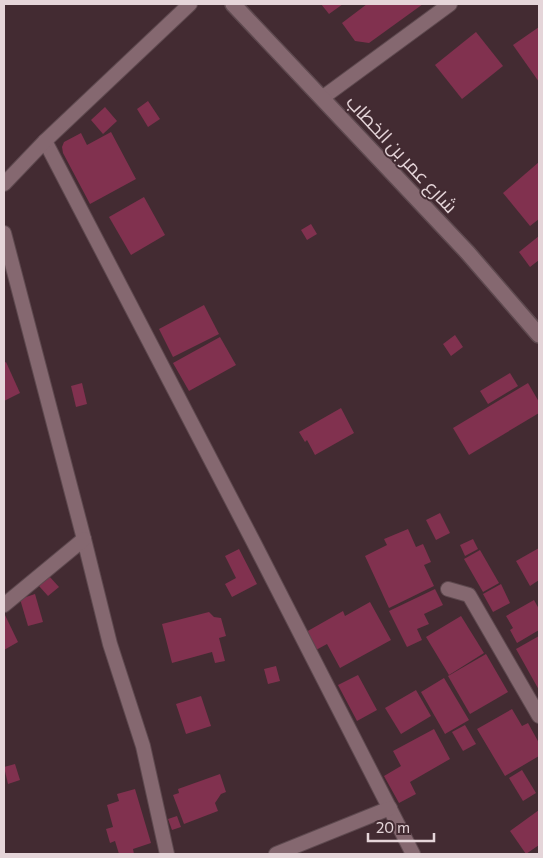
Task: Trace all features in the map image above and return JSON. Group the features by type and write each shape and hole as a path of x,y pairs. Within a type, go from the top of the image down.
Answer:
{"main road":[{"name":"شارع عمر بن الخطاب","path":"233,4 468,253 539,335"}],"lane":[{"path":"4,184 46,141 190,4"},
{"path":"322,98 450,4"},
{"path":"46,141 413,854"},
{"path":"4,233 110,644 143,746 167,854"},
{"path":"4,605 84,538"},
{"path":"448,589 469,595 539,716"},
{"path":"276,854 390,808"}],"building":[{"path":"321,4 343,4 329,14"},
{"path":"367,4 423,4 369,43 355,41 342,23"},
{"path":"539,27 539,82 513,45"},
{"path":"476,32 503,66 462,99 435,65"},
{"path":"148,101 160,119 148,127 137,109"},
{"path":"105,107 117,121 103,134 91,120"},
{"path":"111,132 136,179 90,204 63,153 62,147 64,142 81,133 87,145"},
{"path":"539,162 539,219 530,226 503,193"},
{"path":"144,197 165,235 131,255 109,217"},
{"path":"311,224 317,234 307,240 301,230"},
{"path":"539,236 539,260 530,267 519,252"},
{"path":"204,305 219,334 173,357 159,329"},
{"path":"455,335 463,347 451,356 443,344"},
{"path":"220,337 236,365 189,391 173,363"},
{"path":"6,362 20,393 4,401 4,363"},
{"path":"510,373 518,386 488,404 480,391"},
{"path":"82,383 87,404 76,407 71,386"},
{"path":"528,383 539,402 539,413 469,455 453,428"},
{"path":"341,408 354,433 315,455 307,440 305,442 299,432"},
{"path":"440,513 450,533 436,540 426,520"},
{"path":"408,529 416,547 423,544 431,562 424,565 434,586 389,608 365,556 387,545 384,539"},
{"path":"473,539 478,549 465,556 460,545"},
{"path":"539,548 539,580 530,586 516,561"},
{"path":"239,549 257,584 232,597 225,584 236,578 225,556"},
{"path":"480,550 499,583 483,592 464,559"},
{"path":"49,576 59,587 48,596 39,586"},
{"path":"501,584 510,603 493,612 483,594"},
{"path":"435,589 443,605 424,614 429,624 417,629 422,640 407,647 389,611"},
{"path":"35,594 43,622 28,626 20,599"},
{"path":"534,600 539,609 539,630 517,643 510,630 513,628 506,616"},
{"path":"370,602 391,640 340,668 327,644 316,650 306,632 343,611 345,616"},
{"path":"209,612 214,617 221,618 226,636 219,638 225,661 215,663 212,652 172,663 162,624"},
{"path":"4,613 18,642 4,650"},
{"path":"461,616 484,653 449,675 426,637"},
{"path":"539,636 539,690 516,649"},
{"path":"486,654 508,692 470,714 448,676"},
{"path":"276,666 280,681 268,684 264,669"},
{"path":"358,675 377,710 357,721 338,685"},
{"path":"444,678 469,720 445,734 421,692"},
{"path":"416,690 431,716 401,734 385,708"},
{"path":"201,696 211,726 186,734 176,704"},
{"path":"512,709 522,726 528,723 539,743 539,756 505,776 477,729"},
{"path":"465,725 476,744 463,751 452,732"},
{"path":"434,729 450,759 410,782 416,794 399,803 384,776 401,766 393,751"},
{"path":"15,764 20,780 8,784 4,767"},
{"path":"522,770 536,793 523,801 509,778"},
{"path":"220,774 226,792 221,794 215,803 218,811 184,824 173,795 179,793 178,789"},
{"path":"135,789 151,843 133,849 134,854 119,854 115,841 110,843 106,829 113,827 107,805 119,801 117,794"},
{"path":"539,810 539,845 526,854 510,831"},
{"path":"177,816 181,827 172,830 168,819"}]}
